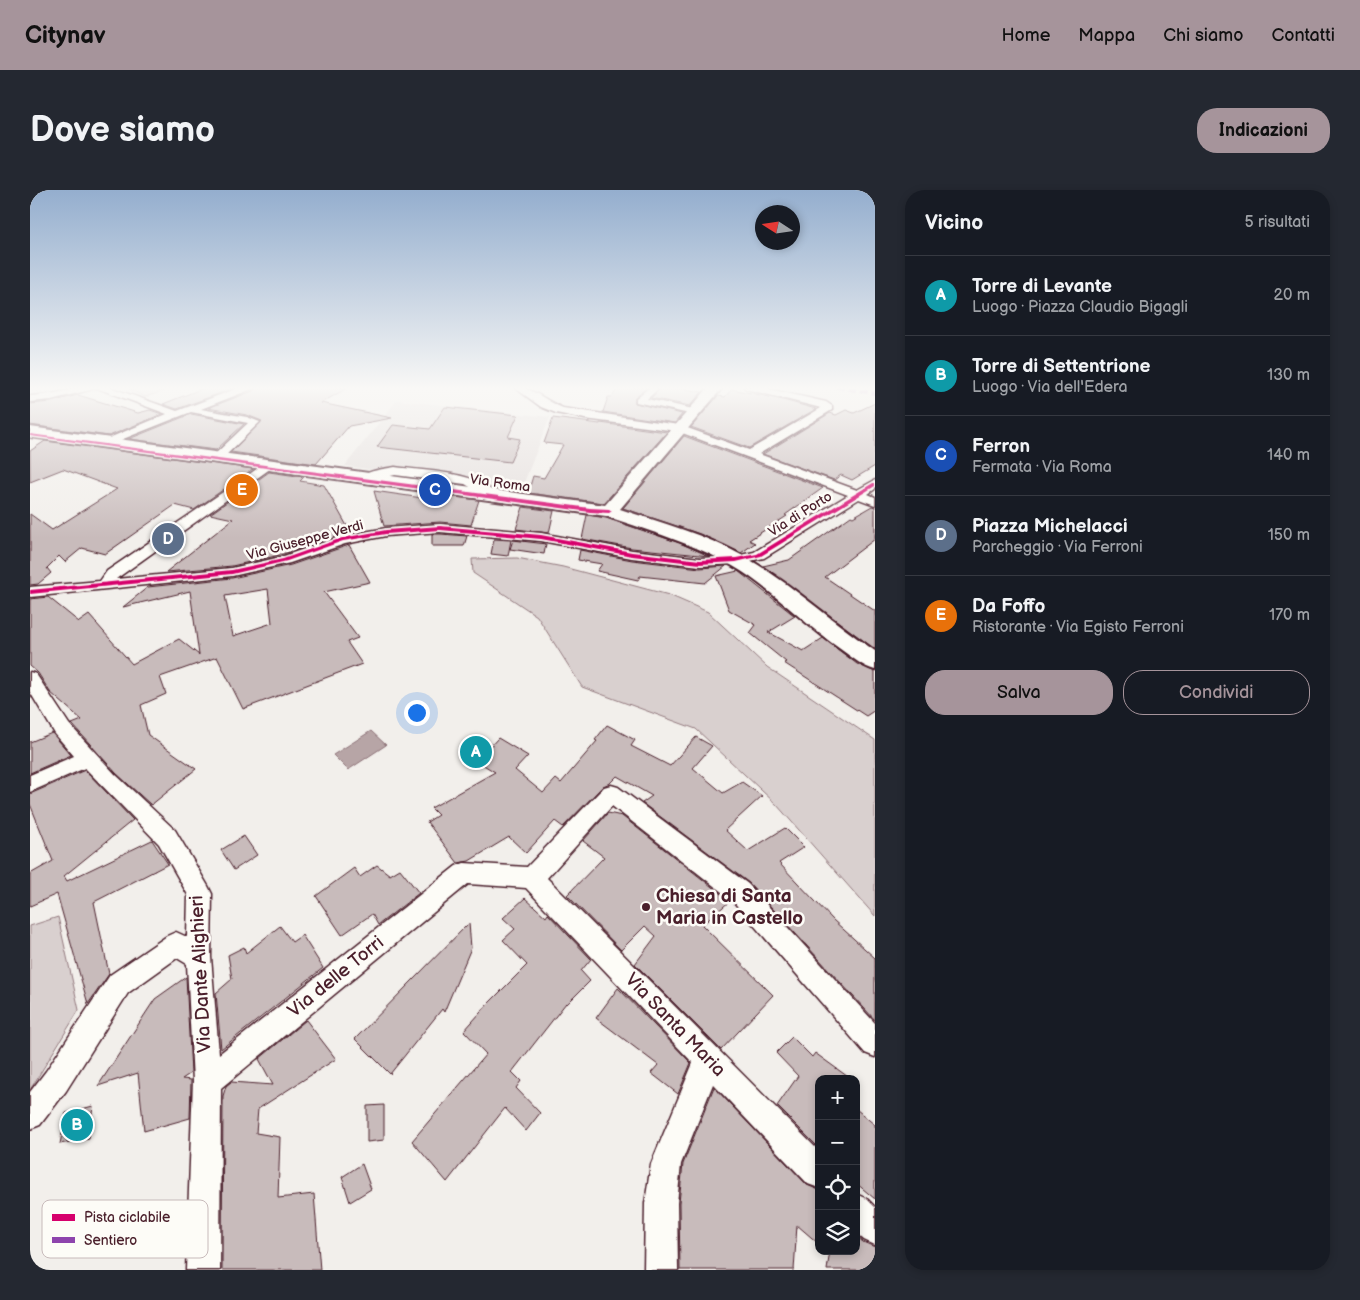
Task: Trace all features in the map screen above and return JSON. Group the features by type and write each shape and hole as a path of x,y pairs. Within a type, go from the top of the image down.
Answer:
{"main road":[{"name":"Via Roma","path":"72,437 609,511 699,543 736,560 756,572 875,662"},
{"path":"609,511 671,437"}],"street":[{"path":"108,442 119,437"},
{"path":"218,457 239,437"},
{"path":"705,437 875,501"},
{"path":"752,454 779,437"},
{"path":"105,584 112,574 270,464"},
{"name":"Via di Porto","path":"736,560 759,555 875,484"},
{"name":"Via Giuseppe Verdi","path":"30,592 232,572 285,560 342,540 386,532 440,528 540,537 632,554 700,562 736,560"},
{"name":"Via Dante Alighieri","path":"30,678 62,729 166,837 200,894 199,957 207,1081 204,1200"},
{"path":"30,784 88,758"},
{"path":"532,878 611,792 740,892 875,1044"},
{"name":"Via delle Torri","path":"207,1081 464,873 532,878"},
{"name":"Via Santa Maria","path":"532,878 815,1169"},
{"path":"30,1115 56,1081 119,984 176,944 199,957"},
{"path":"661,1270 661,1203 666,1164 709,1059"},
{"path":"860,1214 875,1229"}],"shaded area":[{"path":"368,437 542,437 521,490 345,466"},
{"path":"517,558 563,567 669,595 708,612 767,667 875,740 875,916 776,804 696,729 582,687 537,616 473,573 472,559"},
{"path":"371,731 386,745 348,770 333,755"},
{"path":"58,917 79,1010 30,1090 30,926"}],"building":[{"path":"133,437 230,437 216,450 129,439"},
{"path":"246,437 339,437 316,464 231,452"},
{"path":"384,437 520,439 510,462 377,447"},
{"path":"546,437 662,437 604,503 528,493 533,476 544,478 563,445 544,443"},
{"path":"683,437 688,437 823,488 785,515 787,516 749,540 755,543 741,553 700,534 623,508"},
{"path":"720,437 767,437 749,448"},
{"path":"790,437 875,437 875,466 852,480 841,475 834,480 763,454"},
{"path":"45,441 253,469 194,510 175,505 105,554 82,548 65,562 59,556 47,568 51,573 38,584 30,585 30,514 52,530 117,489 63,469 30,482 30,451"},
{"path":"269,472 304,477 300,481 324,485 351,533 280,555 232,566 166,572 233,519 210,514"},
{"path":"374,491 436,500 438,495 479,500 471,525 440,522 384,526"},
{"path":"872,506 875,507 875,539 825,577 875,611 875,649 763,566 789,560 851,516 853,517"},
{"path":"523,507 554,511 549,533 516,529"},
{"path":"587,515 606,518 680,543 709,556 632,548 582,539"},
{"path":"432,534 467,536 464,546 432,546"},
{"path":"494,539 511,540 508,556 491,554"},
{"path":"513,540 546,544 544,554 510,549"},
{"path":"349,545 370,582 324,592 358,638 347,642 362,664 243,709 217,657 160,677 166,694 141,705 148,735 196,769 151,805 116,773 72,724 82,720 50,692 38,673 30,666 30,599 48,597 79,622 89,615 132,664 179,639 199,655 190,591 123,607 148,587 232,578 291,565","holes":["268,589 272,623 233,636 225,596"]},
{"path":"580,550 632,560 700,568 726,566 705,583 640,576 638,580 597,571 602,564 578,560"},
{"path":"738,571 795,616 768,632 803,651 823,638 857,664 875,672 875,710 866,716 784,663 786,662 750,633 756,625 729,610 716,576"},
{"path":"607,725 635,740 631,746 670,766 696,737 712,746 693,768 723,793 742,782 762,796 725,830 748,851 785,828 804,847 779,863 833,920 875,958 875,1020 749,883 642,803 652,796 617,776 610,783 603,786 563,827 555,821 526,853 509,837 469,861 458,863 427,822 438,815 431,808 495,772 477,761 498,738 528,756 515,770 543,793 556,779 561,783 597,741 595,740"},
{"path":"52,733 71,755 30,773 30,742"},
{"path":"85,770 133,820 64,876 67,881 152,840 168,864 94,902 109,974 88,1004 57,894 30,906 30,874 53,861 30,804 30,794"},
{"path":"608,813 622,816 730,901 702,925 773,995 721,1050 635,964 656,936 645,926 621,950 567,895 604,857 583,841"},
{"path":"244,836 257,855 234,870 221,850"},
{"path":"377,865 390,875 400,869 419,893 378,925 372,914 342,935 316,896 354,868 360,877"},
{"path":"525,898 546,917 548,914 591,959 581,971 590,981 566,1003 512,1072 521,1081 516,1088 540,1113 526,1131 505,1108 447,1182 412,1141 486,1054 464,1031 527,965 503,940 515,929 503,918"},
{"path":"469,923 471,948 444,1012 442,1009 390,1074 355,1039"},
{"path":"280,926 292,942 302,935 323,968 221,1049 216,993 232,979 228,955 244,947 246,953"},
{"path":"186,977 191,1073 182,1079 191,1080 190,1118 144,1131 138,1073 98,1086 155,999"},
{"path":"618,988 691,1063 678,1094 651,1073 658,1065 596,1018"},
{"path":"306,1020 336,1059 258,1109 256,1133 280,1137 278,1198 314,1194 320,1270 222,1270 223,1096 226,1086 231,1082 273,1085 259,1059"},
{"path":"792,1037 812,1057 815,1053 845,1075 815,1075 815,1144 777,1106 798,1076 776,1053"},
{"path":"714,1087 807,1185 815,1188 815,1241 797,1225 794,1270 680,1270 679,1203 683,1164"},
{"path":"384,1105 384,1140 367,1142 367,1106"},
{"path":"93,1106 89,1138 60,1144 66,1113"},
{"path":"860,1112 875,1125 875,1199 860,1186"},
{"path":"362,1164 371,1189 350,1202 342,1177"},
{"path":"860,1239 875,1247 875,1270 827,1270 829,1255 860,1255"}],"cycle path":[{"path":"48,437 609,511"},
{"path":"30,592 232,572 285,560 342,540 386,532 440,528 541,537 632,554 700,562 736,560 759,555 875,484"}],"place":[{"name":"Da Foffo","path":"242,490"},
{"name":"Ferron","path":"435,490"},
{"name":"Piazza Michelacci","path":"168,539"},
{"name":"Torre di Levante","path":"476,752"},
{"name":"Chiesa di Santa Maria in Castello","path":"646,907"},
{"name":"Torre di Settentrione","path":"77,1125"}]}
